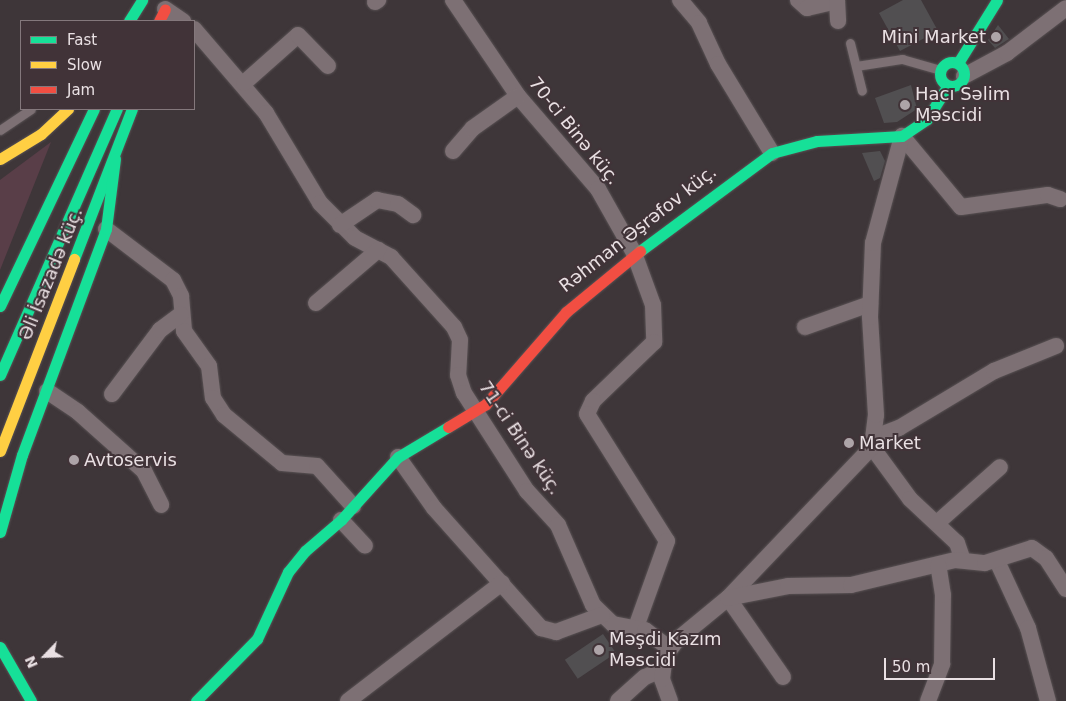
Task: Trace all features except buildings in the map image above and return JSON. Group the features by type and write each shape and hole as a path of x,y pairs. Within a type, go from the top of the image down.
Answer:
{"main road":[{"path":"130,20 142,0"},
{"path":"133,20 142,0"},
{"path":"961,70 948,62 940,70 940,80 948,86 959,85 961,70 997,0"},
{"path":"902,136 927,119 948,86"},
{"path":"0,159 41,134 67,110"},
{"path":"0,306 94,110"},
{"path":"0,375 117,110"},
{"name":"Əli İsazadə küç.","path":"0,451 115,159 132,110"},
{"name":"Rəhman Əşrəfov küç.","path":"196,701 257,639 296,560 342,520 398,457 476,411 578,300 634,253 772,153 817,141 902,136"},
{"path":"0,532 22,455 106,229 115,159"},
{"path":"0,647 32,701"}],"street":[{"name":"70-ci Binə küç.","path":"453,0 518,96 598,189 634,253 652,305 654,342 593,401 587,414 668,541 636,627"},
{"path":"680,0 698,23 718,64 772,153"},
{"path":"798,0 807,8 837,1 838,21"},
{"path":"961,70 1022,43 1066,8"},
{"path":"163,13 180,20"},
{"name":"71-ci Binə küç.","path":"195,30 244,83 274,124 310,191 340,225 378,250 412,276 454,327 460,340 460,382 476,411 527,491 558,525 590,598 602,615"},
{"path":"244,83 298,35 328,66"},
{"path":"452,151 473,128 518,96"},
{"path":"902,136 961,207 1048,196 1060,198"},
{"path":"902,136 872,243 870,304 873,442 910,499 938,523 957,543 963,560"},
{"path":"340,225 377,200 398,204 414,215"},
{"path":"106,229 173,280 187,338 209,366 213,398 224,415 282,463 317,466 353,506"},
{"path":"316,303 378,250"},
{"path":"805,327 870,304"},
{"path":"112,394 160,330 181,314"},
{"path":"618,701 661,670 669,648 728,598 873,442 994,371 1056,346"},
{"path":"47,391 78,412 144,471 161,505"},
{"path":"398,457 434,508 548,632 602,615 613,624 636,627 669,648"},
{"path":"938,523 1000,467"},
{"path":"342,520 365,546"},
{"path":"728,598 788,586 851,585 963,560 997,561 1036,549 1066,589"},
{"path":"997,561 1028,628 1048,701"},
{"path":"928,701 942,664 943,595 938,565"},
{"path":"348,701 502,583"},
{"path":"728,598 783,677"},
{"path":"661,670 670,701"}],"lane":[{"path":"122,20 142,0"},
{"path":"850,43 862,91"},
{"path":"856,66 902,59 940,70"},
{"path":"0,130 30,110"}],"shaded area":[{"path":"51,142 0,270 0,180"}],"traffic: fast":[{"path":"130,20 142,0"},
{"path":"958,63 997,0"},
{"path":"952,62 961,65 964,74 961,83 952,86 943,83 940,74 943,65 952,62"},
{"path":"640,251 772,153 817,141 902,136 927,119 948,86"},
{"path":"0,306 94,110"},
{"path":"0,375 117,110"},
{"path":"74,259 132,110"},
{"path":"0,532 22,455 106,229 115,159"},
{"path":"196,701 257,639 288,572 305,551 341,520 398,457 448,427"},
{"path":"0,647 31,701"}],"traffic: slow":[{"path":"0,159 41,134 67,110"},
{"path":"0,451 74,259"}],"traffic: jam":[{"path":"160,20 165,9"},
{"path":"448,427 486,404 566,312 640,251"}],"place":[{"name":"Mini Market","path":"996,37"},
{"name":"Hacı Səlim Məscidi","path":"905,105"},
{"name":"Market","path":"849,443"},
{"name":"Avtoservis","path":"74,460"},
{"name":"Məşdi Kazım Məscidi","path":"599,650"}]}
